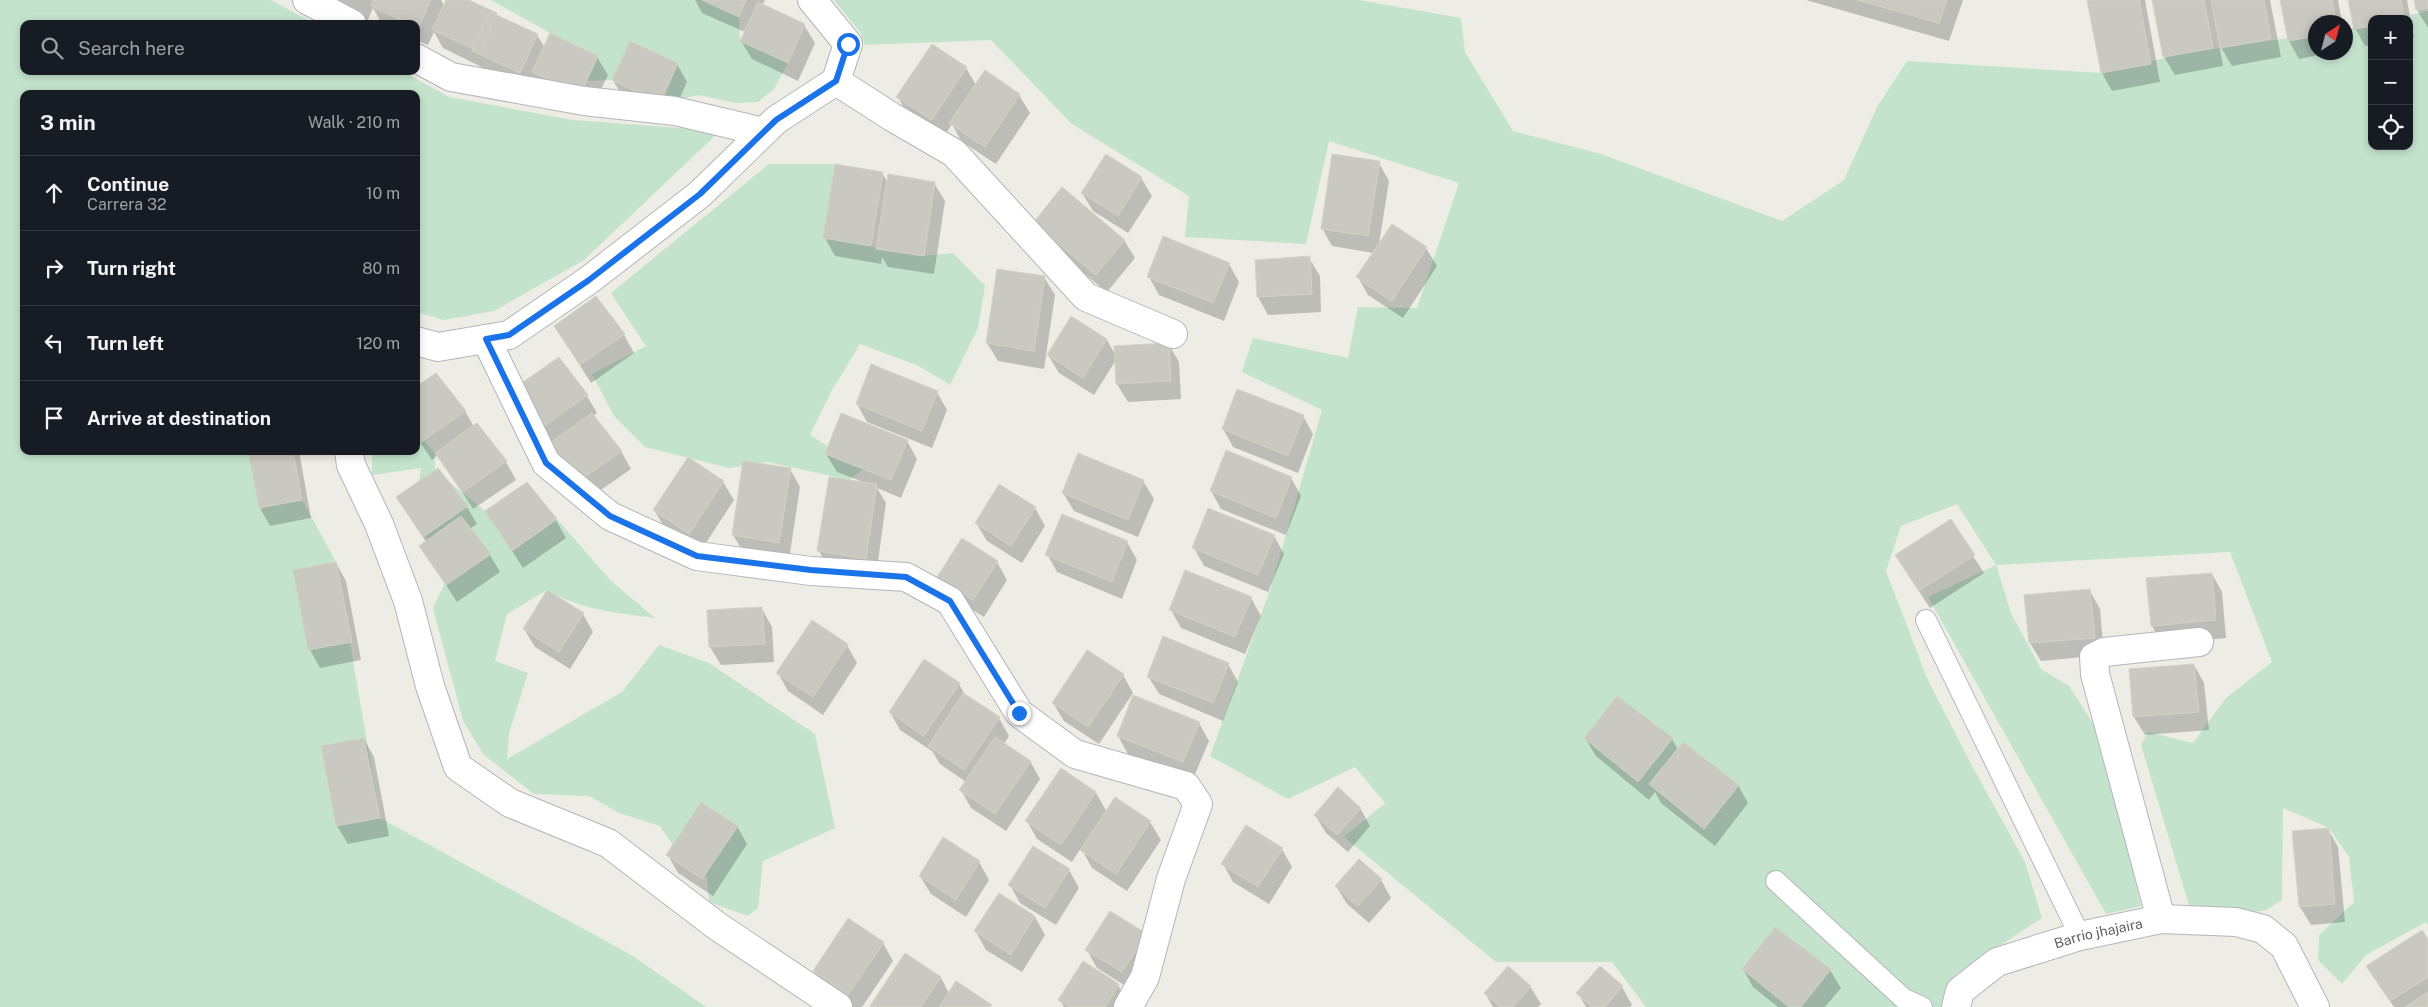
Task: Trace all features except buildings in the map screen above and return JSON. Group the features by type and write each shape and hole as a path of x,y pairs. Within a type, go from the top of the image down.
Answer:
{"street":[{"path":"307,0 344,20"},
{"path":"420,342 438,346 509,335 589,280 700,194 776,120 836,81 848,44 812,0"},
{"path":"420,60 451,77 584,101 675,111 763,132"},
{"path":"836,81 892,118 954,153 1086,297 1173,334"},
{"path":"486,339 546,463 610,516 697,556 811,570 906,577 950,601 1019,713 1075,754 1186,786 1198,804 1171,879 1145,977 1128,1007"},
{"path":"349,455 350,465 379,524 408,601 430,686 458,767 510,803 608,843 717,926 838,1007"},
{"path":"2160,919 2095,674 2094,657 2104,652 2199,642"},
{"name":"Barrio jhajaira","path":"1956,1007 1960,991 1997,962 2080,936 2160,919 2236,922 2263,929 2284,946 2315,1007"}],"lane":[{"path":"1926,620 2080,936"},
{"path":"1776,881 1904,998 1922,1007"}],"green space":[{"path":"0,0 271,0 308,20 20,20 20,75 409,75 449,97 573,120 720,131 584,260 494,311 444,320 420,313 420,90 20,90 20,455 288,455 302,500 336,562 380,818 633,956 706,1007 0,1007"},
{"path":"491,0 702,0 739,17 740,41 788,63 774,89 758,102 735,103 699,95 660,103 630,41 612,80 586,81 598,56 550,33"},
{"path":"834,0 1359,0 1461,18 1465,52 1513,131 1601,154 1782,221 1844,180 1877,107 1907,61 2101,73 2186,53 2308,35 2308,60 2353,60 2353,28 2368,25 2368,150 2413,150 2412,15 2428,11 2428,925 2426,922 2366,955 2342,984 2318,960 2319,935 2354,902 2349,857 2329,828 2283,808 2282,900 2266,910 2194,922 2141,745 2148,732 2193,743 2226,698 2272,662 2230,552 1996,565 1957,504 1901,526 1886,571 1927,678 1971,764 2025,862 2042,918 1955,975 1946,1007 1646,1007 1612,962 1496,962 1344,837 1385,803 1355,767 1288,799 1210,756 1270,590 1322,410 1242,372 1253,338 1348,358 1358,307 1417,308 1459,183 1329,141 1306,244 1185,237 1189,196 1072,124 991,40 865,45 860,32"},
{"path":"769,164 835,164 824,238 924,256 953,253 985,286 978,328 950,385 919,366 860,344 831,392 810,435 864,469 849,480 768,462 729,468 645,447 614,416 592,374 646,346 611,293"},
{"path":"420,436 435,453 435,471 485,511 512,550 557,519 610,580 655,618 586,606 560,597 547,590 507,614 495,661 528,673 509,733 507,759 622,692 659,645 709,663 815,734 835,828 763,861 758,908 748,916 709,902 707,878 691,854 672,844 660,826 619,813 589,796 534,794 484,755 463,721 433,608 450,572 413,519 421,468 372,475 372,455 420,455"},
{"path":"1996,565 2011,613 2041,669 2069,686 2092,722 2109,756 2141,906 2106,914 1928,597"}],"route":[{"path":"848,44 836,81 776,120 700,194 589,280 509,335 486,339 546,463 610,516 697,556 811,570 906,577 950,601 1019,713"}]}
